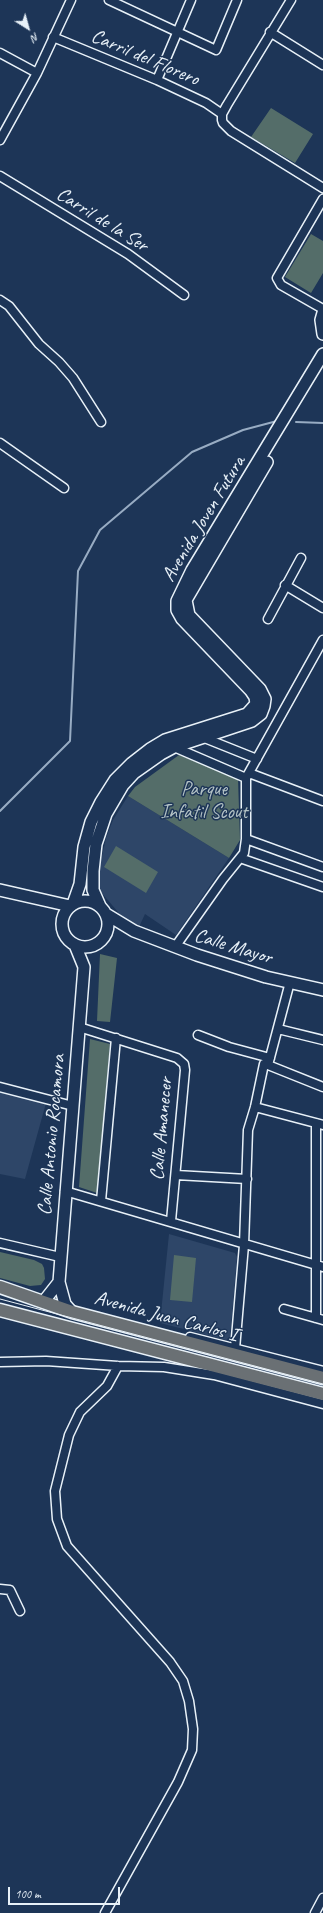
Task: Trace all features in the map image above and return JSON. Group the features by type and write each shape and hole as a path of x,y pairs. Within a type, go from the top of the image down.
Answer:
{"main road":[{"name":"Avenida Juan Carlos I","path":"0,1287 65,1307 323,1378"},
{"name":"Avenida Juan Carlos I","path":"0,1310 323,1394"}],"street":[{"path":"1,135 37,73 71,0"},
{"path":"109,0 121,2 216,50 237,0"},
{"path":"157,80 191,0"},
{"path":"222,117 270,32 290,0"},
{"path":"270,32 323,65"},
{"name":"Carril del Florero","path":"53,37 193,96 222,117 223,124 231,130 323,188"},
{"path":"0,53 37,73"},
{"name":"Carril de la Ser","path":"0,176 128,254 184,295"},
{"path":"323,199 277,278 280,285 323,309"},
{"path":"0,300 8,306 39,344 59,362 73,378 101,422"},
{"path":"323,313 321,320 323,334"},
{"name":"Avenida Joven Futura","path":"72,905 80,884 84,847 91,822 101,802 115,780 132,763 165,740 247,714 256,704 255,696 251,691 182,619 177,610 177,601 192,570 323,354"},
{"name":"Avenida Joven Futura","path":"103,910 93,890 93,871 96,844 106,814 123,785 134,772 174,747 252,721 261,714 265,699 260,690 191,617 187,611 186,600 323,369"},
{"path":"0,443 64,488"},
{"path":"268,619 285,585 301,558"},
{"path":"285,585 323,608"},
{"path":"175,947 223,879 240,858 245,848 247,776 323,640"},
{"path":"202,737 257,759"},
{"path":"174,747 247,776 323,801"},
{"path":"246,839 323,867"},
{"path":"240,858 323,887"},
{"path":"0,890 72,905"},
{"path":"46,900 58,910 63,917 64,933 75,945 86,947 96,944 106,933 108,924 103,910 90,901 78,902 72,905 63,917"},
{"name":"Calle Mayor","path":"103,910 134,931 175,947 229,966 323,990"},
{"name":"Calle Mayor","path":"106,933 120,929 134,931"},
{"name":"Calle Antonio Rocamora","path":"65,1307 59,1282 60,1257 84,967 96,944"},
{"name":"Calle Antonio Rocamora","path":"75,945 84,967"},
{"path":"235,1348 244,1245 248,1130 255,1107 264,1064 269,1062 290,982"},
{"name":"Calle Amanecer","path":"79,1027 178,1058 184,1064 185,1070 171,1221"},
{"path":"278,1029 323,1040"},
{"path":"198,1035 269,1062 323,1087"},
{"path":"101,1201 116,1038"},
{"path":"0,1087 73,1106"},
{"path":"255,1107 320,1124 319,1319 284,1309"},
{"path":"176,1175 247,1179"},
{"path":"65,1191 171,1221 244,1245 320,1266"},
{"path":"0,1243 60,1257"},
{"path":"44,1301 59,1282"},
{"path":"65,1307 75,1308 323,1371"},
{"path":"0,1362 46,1362 164,1367 214,1375 323,1404"},
{"path":"105,1913 178,1782 192,1750 193,1729 189,1701 183,1681 170,1662 67,1546 57,1518 55,1491 69,1435 80,1412 107,1386 118,1366"},
{"path":"0,1589 10,1590 20,1611"},
{"path":"315,1913 323,1898"}],"shaded area":[{"path":"128,796 229,858 176,935 145,914 139,927 121,919 118,912 100,891 99,869 106,838 113,820"},
{"path":"0,1092 46,1103 25,1179 0,1174"},
{"path":"169,1234 235,1253 237,1257 230,1337 228,1339 226,1340 160,1323"}],"green space":[{"path":"271,108 313,134 295,163 251,137"},
{"path":"311,234 323,241 323,273 311,293 285,277"},
{"name":"Parque Infatil Scout","path":"179,755 238,778 240,840 229,858 128,796 135,787"},
{"path":"116,846 158,872 146,893 104,867"},
{"path":"100,954 117,958 110,1022 97,1021"},
{"path":"90,1039 110,1044 97,1193 79,1187"},
{"path":"0,1252 34,1260 42,1264 45,1279 41,1285 30,1286 0,1278"},
{"path":"174,1255 196,1258 192,1302 170,1300"}],"waterway":[{"path":"0,811 70,741 78,571 100,530 192,452 243,430 277,421"},
{"path":"296,422 323,423"}],"tram line":[{"path":"0,1299 323,1384"}]}
